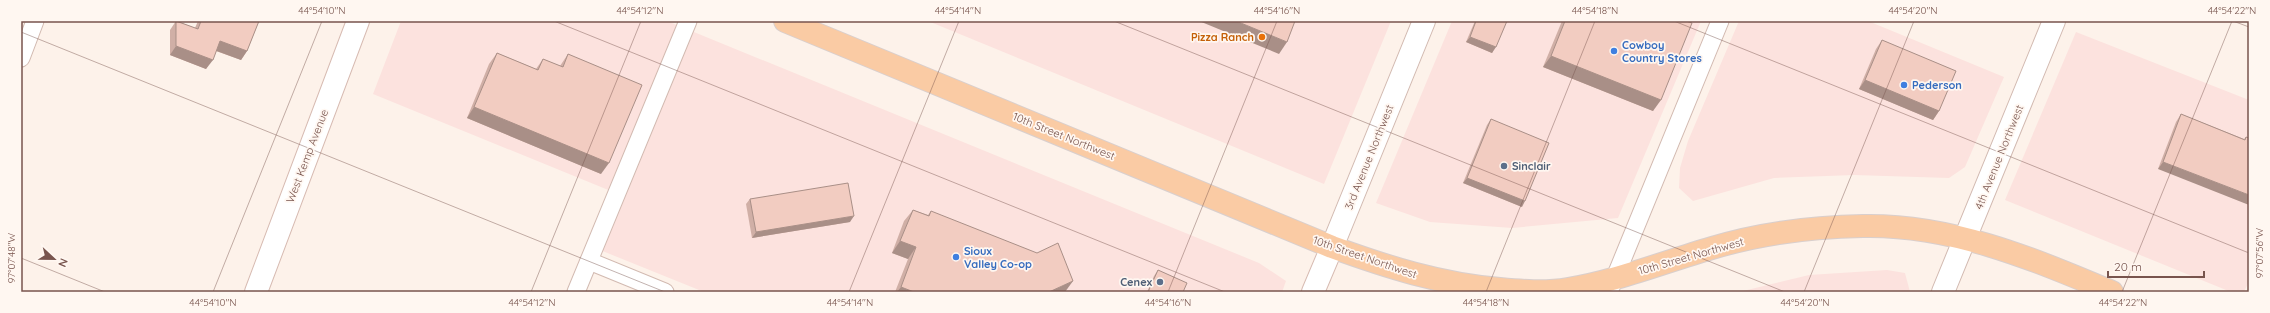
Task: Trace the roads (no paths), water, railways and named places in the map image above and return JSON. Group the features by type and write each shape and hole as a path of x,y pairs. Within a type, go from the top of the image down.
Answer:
{"main road":[{"name":"10th Street Northwest","path":"785,21 1332,247 1387,267 1465,286 1541,292 1612,285 1713,248 1768,234 1817,228 1866,226 1916,229 1965,238 2014,253 2112,292"}],"street":[{"name":"West Kemp Avenue","path":"256,292 358,21"},
{"name":"3rd Avenue Northwest","path":"1313,292 1424,21"},
{"name":"4th Avenue Northwest","path":"1943,292 2054,21"}],"lane":[{"path":"576,292 688,21"},
{"path":"1612,285 1720,21"},
{"path":"21,58 30,22"},
{"path":"589,261 665,292"}],"place":[{"name":"Pizza Ranch","path":"1262,37"},
{"name":"Cowboy Country Stores","path":"1614,51"},
{"name":"Pederson","path":"1904,85"},
{"name":"Sinclair","path":"1504,166"},
{"name":"Sioux Valley Co-op","path":"956,257"},
{"name":"Cenex","path":"1160,282"}]}
